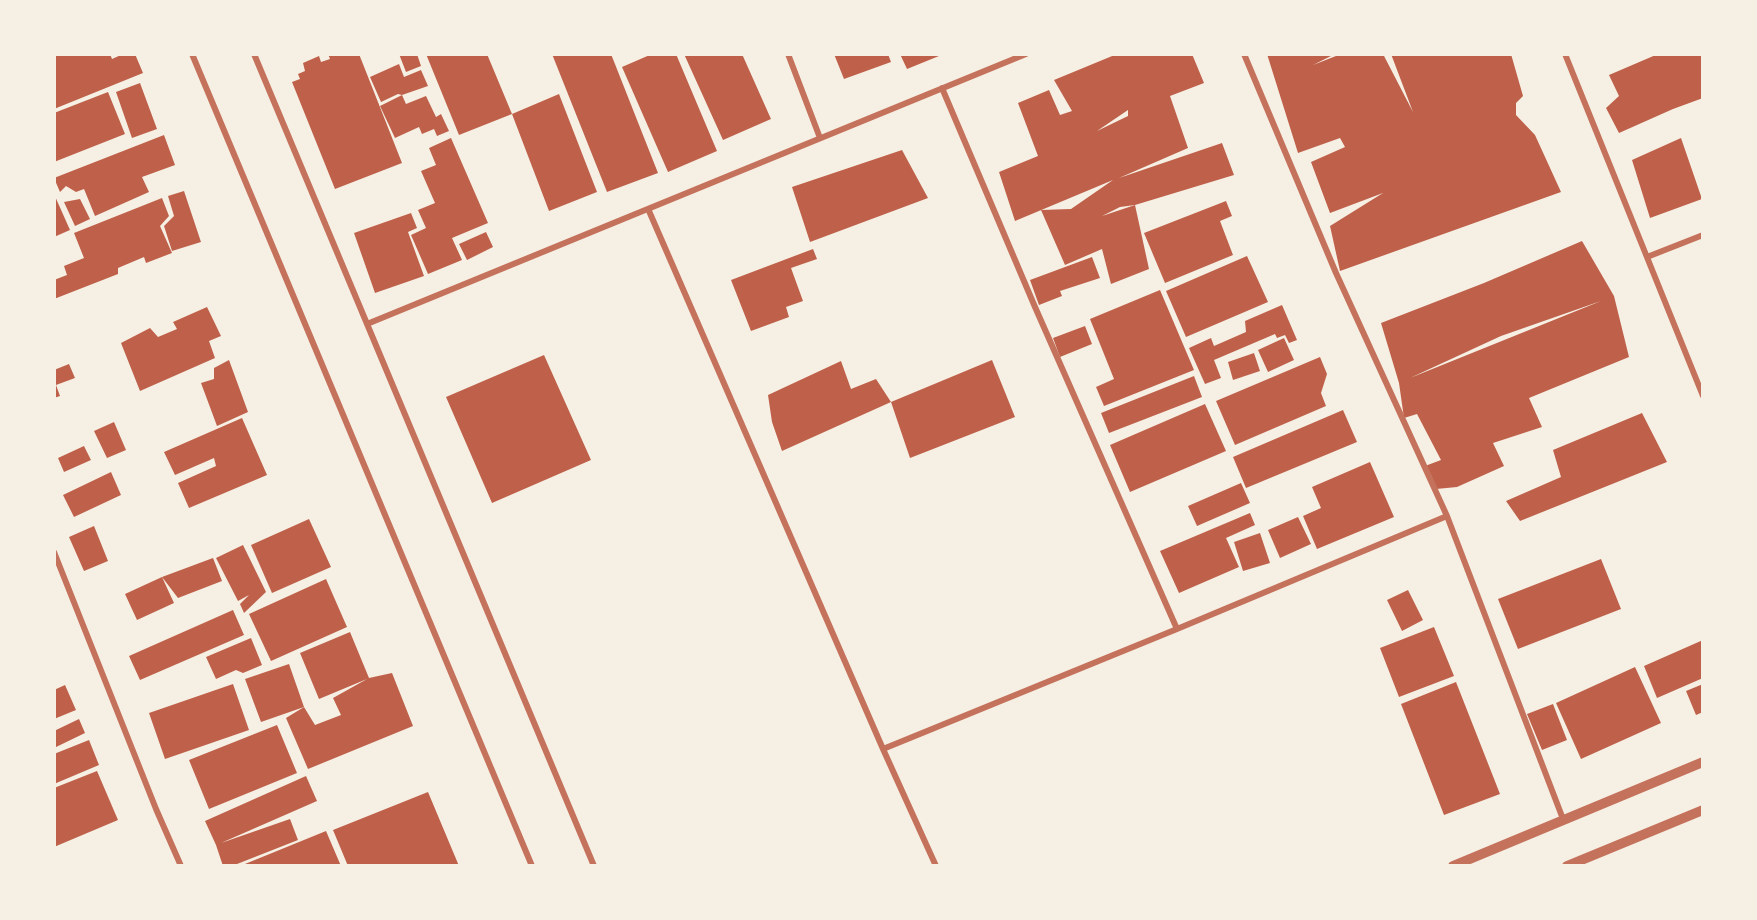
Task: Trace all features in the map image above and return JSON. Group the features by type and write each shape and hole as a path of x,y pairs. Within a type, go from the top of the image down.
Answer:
{"street":[{"path":"192,54 532,866"},
{"path":"254,54 594,866"},
{"path":"788,54 820,138"},
{"path":"367,324 649,211 1026,54"},
{"path":"1244,54 1336,273 1447,516 1563,819"},
{"path":"1565,54 1703,396"},
{"path":"942,88 1035,307 1177,629"},
{"path":"649,211 883,750 936,866"},
{"path":"1647,257 1703,235"},
{"path":"883,750 1447,516"},
{"path":"54,552 156,809 181,866"},
{"path":"1453,866 1703,762"},
{"path":"1567,866 1703,810"}],"building":[{"path":"54,54 110,54 112,59 123,54 135,54 143,73 54,109"},
{"path":"328,54 359,54 402,163 335,189 292,82 300,79 298,74 305,71 303,63 319,56 321,62 330,59"},
{"path":"399,54 417,54 421,66 406,72"},
{"path":"426,54 487,54 512,114 459,135"},
{"path":"552,54 611,54 658,173 607,192"},
{"path":"652,54 676,54 717,151 668,172 622,67"},
{"path":"684,54 742,54 771,119 723,140"},
{"path":"834,54 888,54 891,62 844,79"},
{"path":"900,54 938,54 939,56 907,69"},
{"path":"1117,54 1192,54 1204,83 1170,96 1188,148 1119,178 1222,143 1234,175 1135,205 1149,269 1111,284 1102,249 1065,265 1041,210 1015,221 999,172 1038,156 1018,103 1049,90 1060,115 1072,111 1054,80","holes":["1128,110 1128,116 1097,131","1113,180 1071,209 1041,210","1135,205 1102,216 1120,207"]},
{"path":"1267,54 1335,54 1313,65 1341,54 1383,54 1413,112 1391,54 1511,54 1523,96 1516,103 1516,115 1535,135 1561,192 1340,271 1330,226 1383,193 1330,213 1311,162 1345,147 1340,138 1298,153"},
{"path":"1658,54 1703,54 1703,98 1619,133 1606,108 1619,96 1609,75"},
{"path":"399,64 404,77 421,70 428,86 402,95 398,94 381,102 370,77"},
{"path":"140,83 157,129 132,138 116,92"},
{"path":"108,92 125,134 54,162 54,113"},
{"path":"559,94 597,192 549,211 512,114"},
{"path":"402,95 406,104 426,96 436,117 441,114 449,131 437,136 434,129 422,134 419,127 395,138 380,106"},
{"path":"164,135 175,165 142,177 149,192 95,216 84,189 76,192 66,186 60,192 54,178"},
{"path":"451,138 488,223 452,238 462,260 428,274 411,235 426,228 418,210 435,203 421,171 436,165 429,148"},
{"path":"1681,138 1702,199 1650,218 1632,160"},
{"path":"902,150 928,198 810,242 792,187"},
{"path":"184,191 201,242 172,251 164,226 174,216 168,196"},
{"path":"54,194 70,230 54,237"},
{"path":"162,198 169,216 160,226 172,253 146,263 144,257 118,268 118,274 54,299 54,280 67,275 64,266 84,258 74,233"},
{"path":"80,199 90,219 75,226 64,202"},
{"path":"1226,201 1232,216 1220,221 1233,255 1165,283 1144,233"},
{"path":"411,213 417,228 408,232 424,276 375,293 354,233"},
{"path":"486,232 493,247 467,260 459,244"},
{"path":"1582,241 1614,296 1629,357 1529,398 1542,427 1493,443 1504,466 1457,487 1436,489 1425,466 1441,460 1417,414 1404,418 1399,383 1381,323 1484,283","holes":["1601,301 1410,378 1501,336"]},
{"path":"813,249 817,259 791,268 803,301 786,307 789,317 751,331 731,280"},
{"path":"1247,256 1268,302 1186,337 1166,291"},
{"path":"1092,257 1100,278 1060,291 1062,296 1039,305 1030,280"},
{"path":"1160,290 1194,370 1104,406 1096,387 1114,379 1090,319"},
{"path":"1282,305 1297,340 1289,343 1285,335 1277,338 1275,334 1214,360 1221,378 1205,384 1189,348 1211,338 1214,346 1246,332 1245,321"},
{"path":"207,307 221,336 209,341 215,358 140,391 121,343 150,328 158,337 177,329 173,322"},
{"path":"1085,326 1092,344 1060,357 1053,338"},
{"path":"1284,338 1294,360 1268,372 1258,350"},
{"path":"1254,353 1260,371 1233,380 1228,362"},
{"path":"544,355 591,460 492,503 446,397"},
{"path":"1320,357 1327,374 1321,393 1326,406 1235,445 1216,401"},
{"path":"229,360 248,412 217,426 201,383 214,379 214,368"},
{"path":"992,360 1015,417 910,458 891,402"},
{"path":"841,361 851,389 876,379 891,402 782,451 772,422 768,395"},
{"path":"69,364 75,378 56,385 60,396 54,398 54,370"},
{"path":"1194,376 1202,397 1109,433 1101,413"},
{"path":"1205,404 1226,451 1130,492 1110,445"},
{"path":"1343,410 1357,442 1246,488 1233,457"},
{"path":"1642,413 1667,462 1520,521 1506,501 1561,477 1553,450"},
{"path":"242,418 267,475 189,508 178,483 216,466 214,458 175,475 164,452"},
{"path":"114,422 126,450 107,458 94,431"},
{"path":"84,446 91,460 64,472 58,458"},
{"path":"1370,462 1394,517 1317,549 1303,516 1321,508 1312,487"},
{"path":"111,472 121,495 74,517 63,495"},
{"path":"1241,483 1250,503 1197,526 1188,506"},
{"path":"1250,513 1255,525 1226,538 1239,567 1179,593 1160,551"},
{"path":"1298,517 1311,544 1280,558 1268,530"},
{"path":"309,519 331,567 272,593 251,545"},
{"path":"94,526 108,561 84,571 69,537"},
{"path":"1260,533 1270,563 1243,571 1234,542"},
{"path":"243,545 266,592 244,613 240,604 249,595 238,601 216,558"},
{"path":"213,558 222,581 178,598 162,577"},
{"path":"1601,559 1621,609 1518,649 1498,599"},
{"path":"162,577 174,603 137,620 125,594"},
{"path":"326,579 347,627 271,661 249,614"},
{"path":"1408,590 1423,620 1402,631 1387,600"},
{"path":"233,610 244,635 140,680 129,656"},
{"path":"1434,627 1454,676 1399,697 1380,648"},
{"path":"350,632 369,678 392,673 413,726 308,769 286,718 304,707 315,725 341,715 333,698 367,679 319,699 300,653"},
{"path":"251,638 262,665 243,673 236,670 216,679 206,657"},
{"path":"1703,640 1703,678 1657,698 1644,666"},
{"path":"289,664 304,707 261,722 245,679"},
{"path":"1635,667 1661,723 1581,759 1556,703"},
{"path":"1456,682 1500,794 1444,815 1401,704"},
{"path":"233,684 249,730 165,759 149,713"},
{"path":"1703,684 1703,712 1696,715 1686,691"},
{"path":"65,685 76,710 54,719 54,690"},
{"path":"1553,704 1567,740 1542,750 1527,714"},
{"path":"79,719 85,733 54,748 54,731"},
{"path":"277,725 297,773 209,809 189,760"},
{"path":"89,740 99,765 54,784 54,754"},
{"path":"97,771 118,820 54,847 54,788"},
{"path":"306,776 317,801 221,843 290,819 298,840 232,866 223,866 205,821"},
{"path":"428,792 459,866 348,866 333,830"},
{"path":"326,831 341,866 240,866 272,853"}]}
